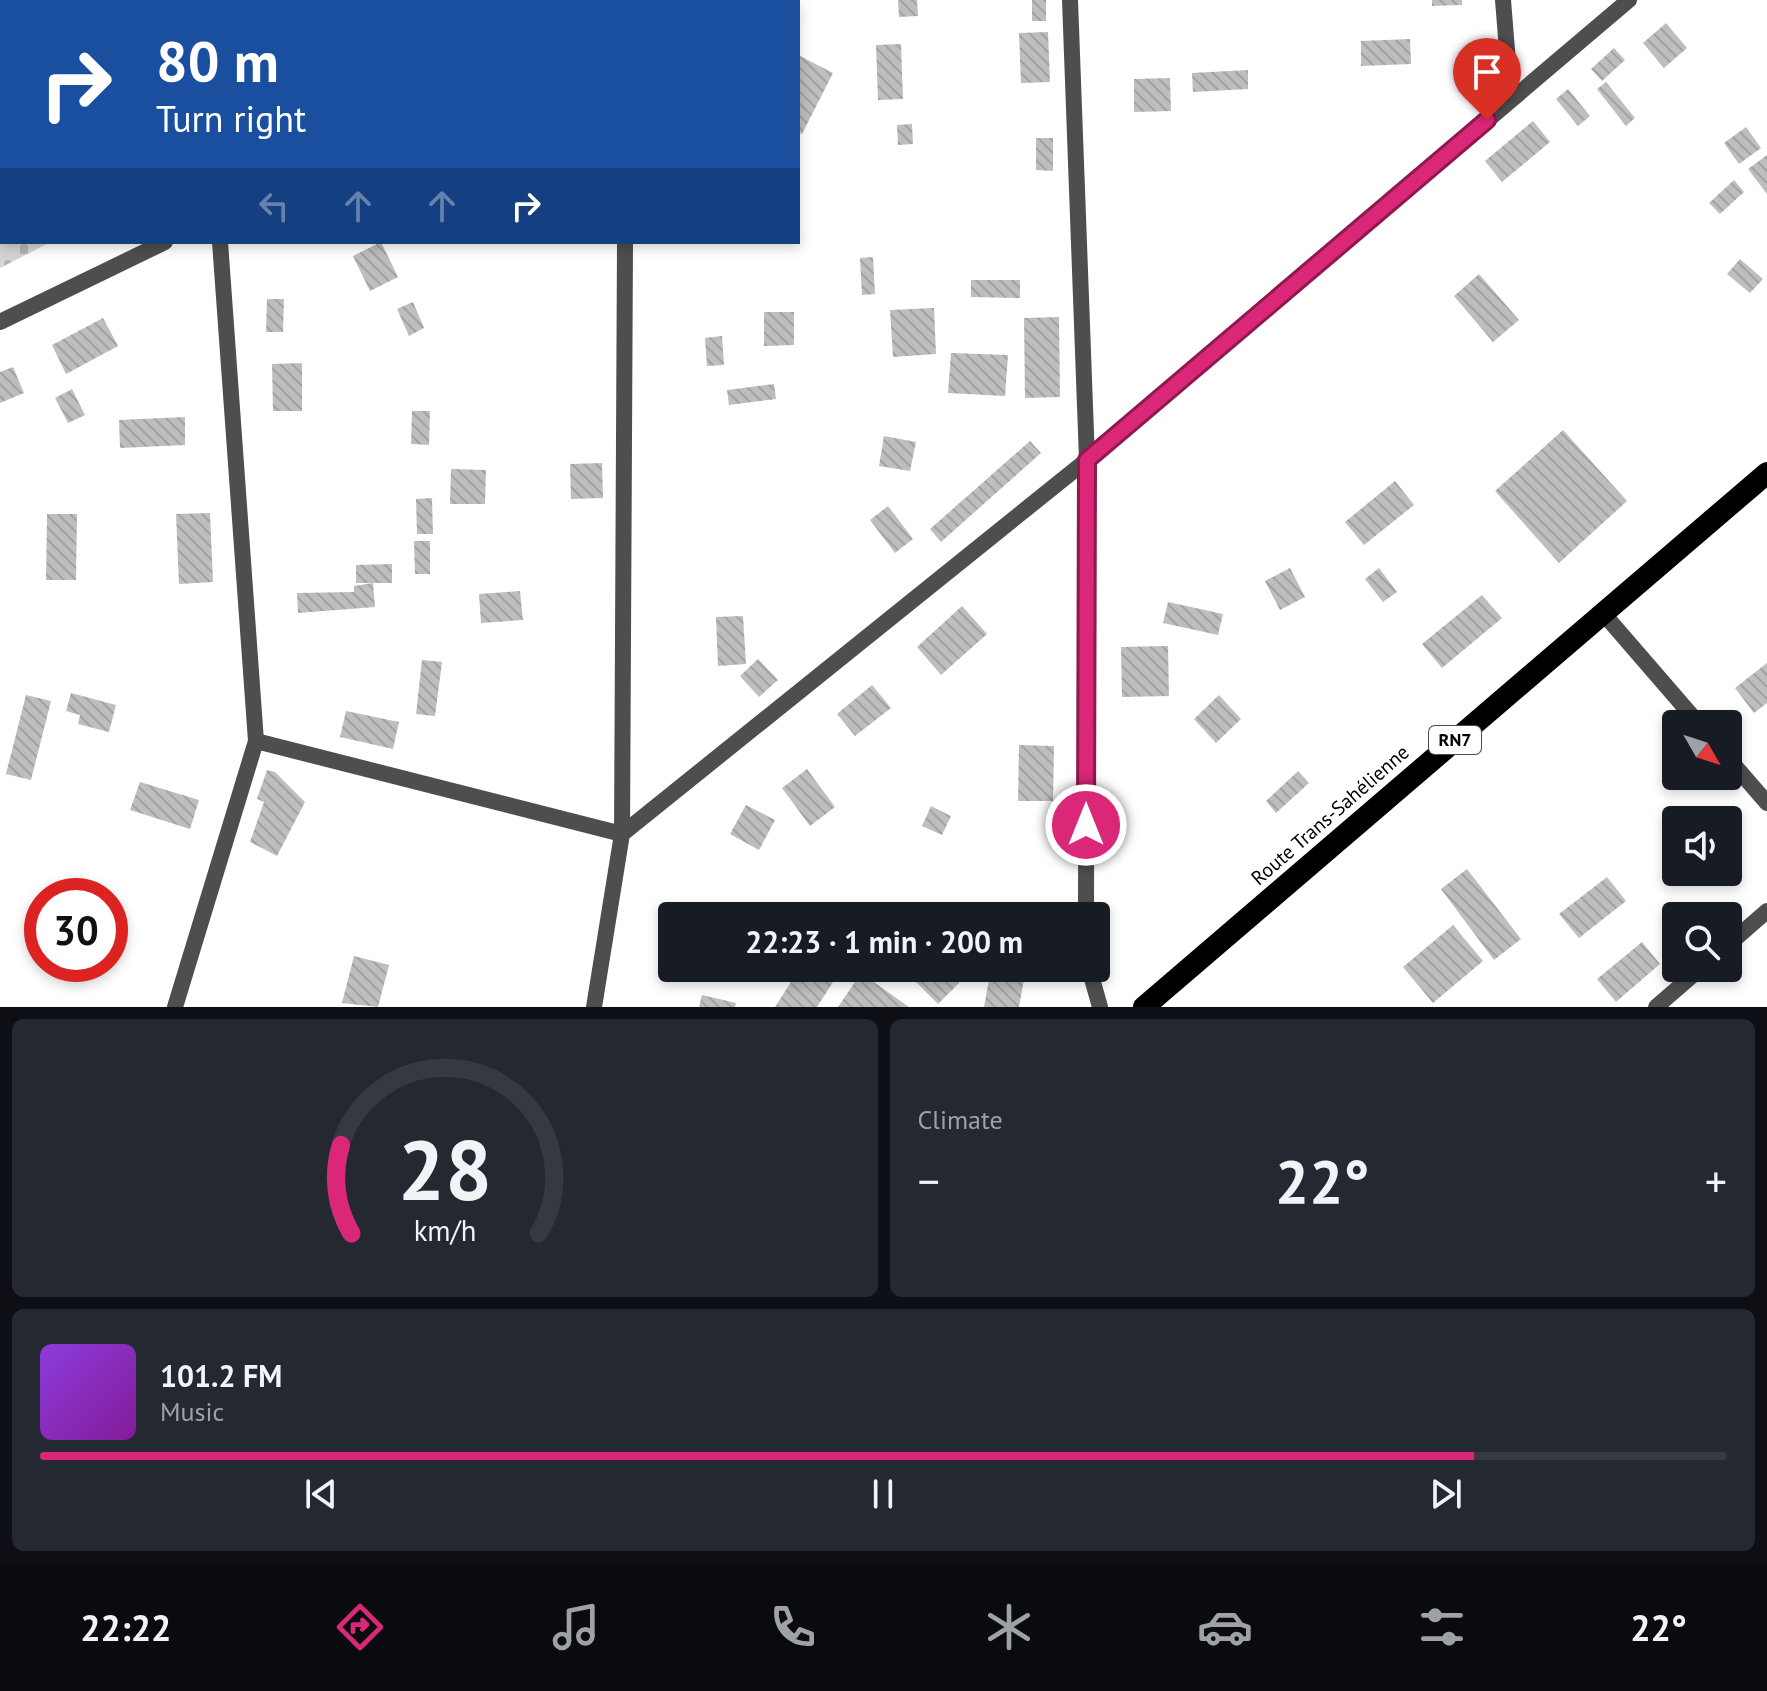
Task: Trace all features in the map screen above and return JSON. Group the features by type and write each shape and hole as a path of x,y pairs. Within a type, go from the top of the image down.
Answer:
{"highway":[{"name":"Route Trans-Sahélienne","path":"1144,1007 1767,473"}],"street":[{"path":"1070,0 1087,460 1086,902"},
{"path":"1503,0 1511,100"},
{"path":"622,834 1087,460 1629,0"},
{"path":"0,322 161,244"},
{"path":"175,1007 256,741 220,244"},
{"path":"594,1007 622,834 625,244"},
{"path":"1603,613 1687,710"},
{"path":"256,741 622,834"},
{"path":"1742,774 1767,803"},
{"path":"1742,933 1767,911"},
{"path":"1093,982 1100,1007"},
{"path":"1656,1007 1685,982"}],"green space":[{"path":"0,244 47,244 0,268"}],"building":[{"path":"898,0 917,0 918,16 899,17"},
{"path":"1032,0 1046,0 1046,21 1032,21"},
{"path":"1432,0 1462,0 1462,5 1432,6"},
{"path":"1666,23 1687,48 1664,68 1643,43"},
{"path":"1048,32 1050,82 1021,83 1019,33"},
{"path":"1410,39 1411,64 1361,66 1361,41"},
{"path":"901,44 903,99 878,100 876,45"},
{"path":"1614,48 1625,60 1602,81 1591,69"},
{"path":"800,56 833,73 800,133"},
{"path":"1248,70 1248,89 1193,92 1192,73"},
{"path":"1170,78 1171,111 1134,112 1134,79"},
{"path":"1606,82 1635,118 1626,126 1597,89"},
{"path":"1568,89 1590,116 1578,126 1556,99"},
{"path":"1533,121 1550,142 1502,182 1485,161"},
{"path":"912,124 913,144 898,145 897,125"},
{"path":"1746,127 1761,148 1739,164 1724,143"},
{"path":"1036,138 1053,138 1053,171 1036,170"},
{"path":"1767,155 1767,194 1748,169"},
{"path":"1734,180 1744,192 1720,214 1709,203"},
{"path":"382,244 398,277 370,291 353,256"},
{"path":"873,257 875,294 862,295 860,258"},
{"path":"1740,259 1763,279 1750,293 1727,274"},
{"path":"1479,274 1519,320 1493,342 1454,296"},
{"path":"971,280 1020,280 1020,298 971,297"},
{"path":"267,299 284,299 283,332 266,332"},
{"path":"413,302 424,328 409,336 397,309"},
{"path":"934,308 936,354 893,357 890,310"},
{"path":"764,312 794,312 794,345 764,346"},
{"path":"1059,317 1060,397 1025,398 1024,318"},
{"path":"103,318 118,346 66,374 52,345"},
{"path":"722,336 724,365 707,366 705,338"},
{"path":"951,353 1008,355 1005,396 948,393"},
{"path":"302,363 302,411 273,411 272,364"},
{"path":"13,367 24,393 0,403 0,372"},
{"path":"774,384 776,399 729,405 727,390"},
{"path":"72,389 85,415 68,423 55,398"},
{"path":"412,411 430,411 429,445 411,444"},
{"path":"185,417 185,445 120,448 119,420"},
{"path":"1563,430 1627,501 1559,563 1495,491"},
{"path":"884,436 916,442 910,471 879,466"},
{"path":"1030,441 1041,453 941,542 930,529"},
{"path":"602,463 603,498 571,499 570,464"},
{"path":"451,469 486,470 485,504 450,504"},
{"path":"1395,481 1414,505 1364,545 1345,522"},
{"path":"432,498 433,534 417,534 416,499"},
{"path":"888,506 913,539 895,553 870,520"},
{"path":"210,513 213,582 179,584 176,514"},
{"path":"47,514 77,514 76,580 46,580"},
{"path":"414,541 430,541 430,574 415,574"},
{"path":"392,564 392,583 356,583 356,565"},
{"path":"1290,568 1305,597 1280,610 1265,581"},
{"path":"1379,568 1397,592 1383,602 1365,579"},
{"path":"373,583 375,607 298,613 297,593 354,592 354,586"},
{"path":"520,591 523,620 481,623 479,594"},
{"path":"1482,595 1502,618 1442,668 1422,644"},
{"path":"1168,602 1223,614 1218,635 1163,623"},
{"path":"962,606 987,634 941,675 917,647"},
{"path":"743,616 746,664 718,666 716,617"},
{"path":"1168,646 1169,696 1122,697 1121,647"},
{"path":"758,659 778,680 759,697 740,676"},
{"path":"422,660 442,662 435,716 416,714"},
{"path":"1767,663 1767,703 1754,713 1735,688"},
{"path":"872,685 891,708 855,736 837,714"},
{"path":"71,693 116,705 109,732 78,724 80,715 66,711"},
{"path":"26,695 51,701 31,780 6,774"},
{"path":"1219,695 1241,719 1216,743 1194,719"},
{"path":"346,711 399,722 393,749 340,737"},
{"path":"1019,745 1054,746 1053,801 1018,801"},
{"path":"807,769 835,807 810,826 782,788"},
{"path":"267,770 275,772 305,802 277,856 250,842 264,802 257,799"},
{"path":"1298,771 1309,783 1276,813 1266,801"},
{"path":"140,782 199,800 190,829 130,810"},
{"path":"746,805 775,820 759,850 730,834"},
{"path":"931,806 951,816 942,835 922,826"},
{"path":"1467,869 1521,939 1494,960 1441,889"},
{"path":"1607,877 1626,901 1579,938 1559,914"},
{"path":"1453,925 1483,961 1433,1003 1403,967"},
{"path":"1642,942 1660,964 1616,1002 1597,979"},
{"path":"354,956 389,965 378,1007 342,1003"},
{"path":"791,982 833,982 817,1007 775,1007"},
{"path":"855,982 874,982 909,1007 838,1007"},
{"path":"916,982 958,982 938,1004"},
{"path":"988,982 1023,982 1019,1007 984,1007"},
{"path":"702,995 736,1003 735,1007 699,1007"}],"route":[{"path":"1086,825 1087,460 1487,120"}]}
